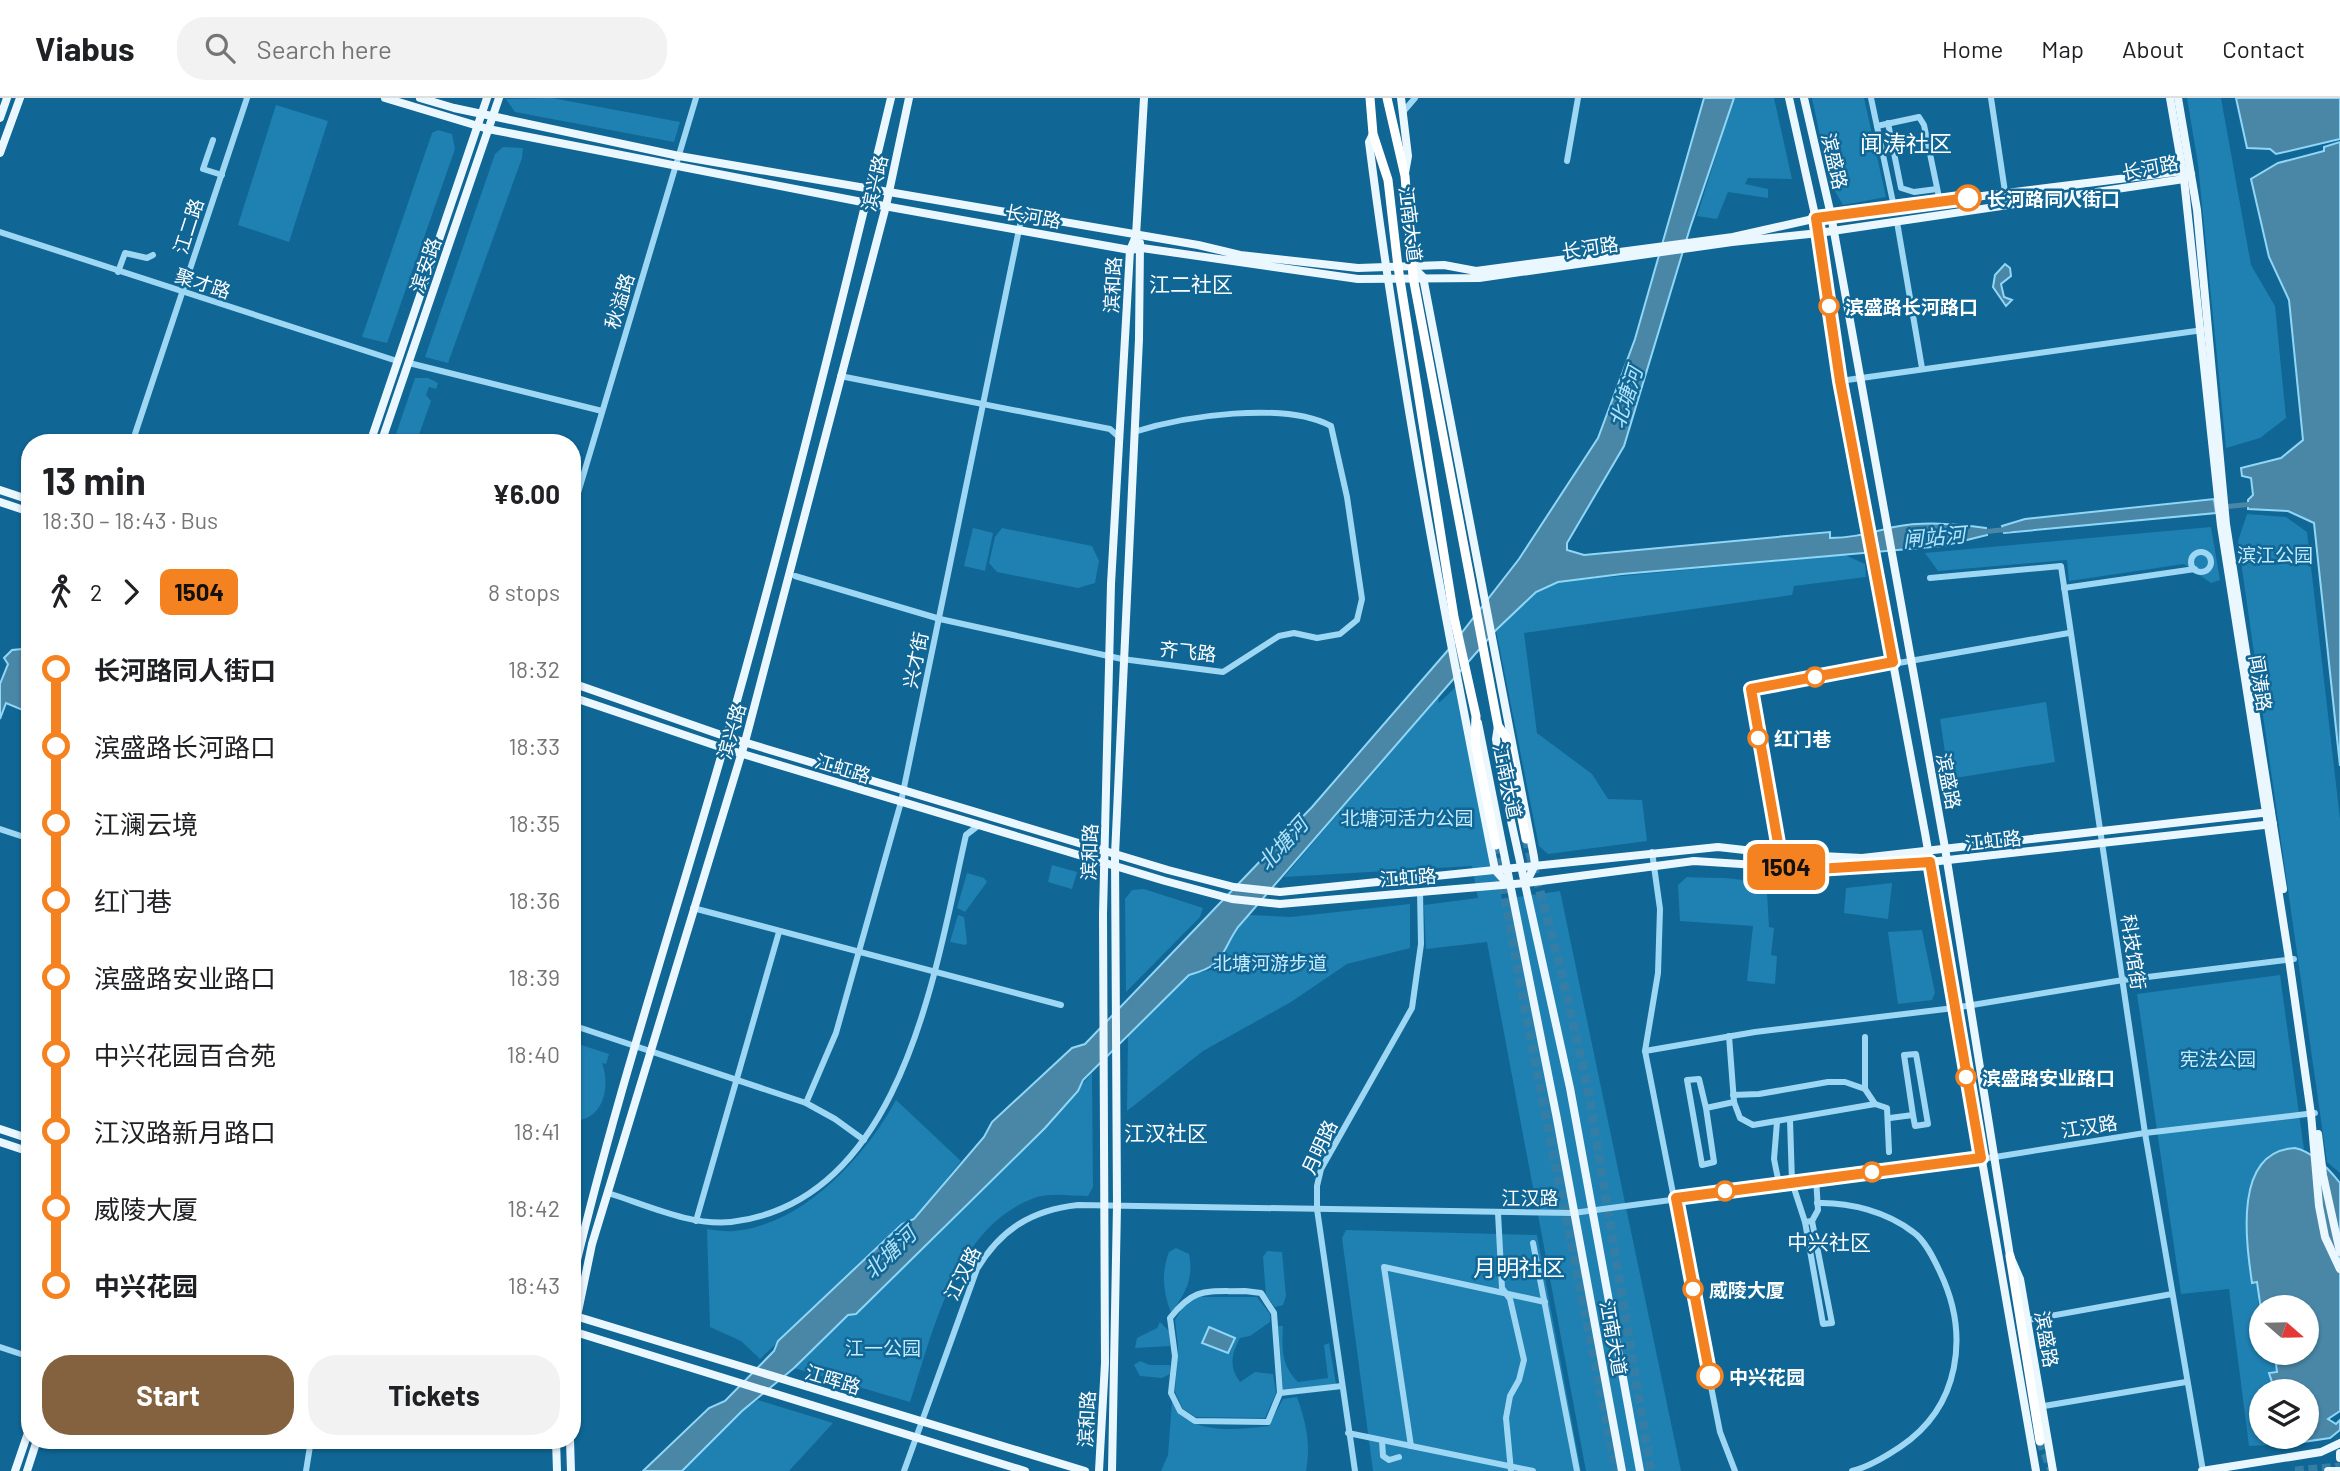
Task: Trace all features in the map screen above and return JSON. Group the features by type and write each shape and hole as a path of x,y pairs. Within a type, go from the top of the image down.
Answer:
{"highway":[{"name":"江南大道","path":"1369,98 1373,134 1388,180 1398,267 1444,555 1476,716"},
{"path":"1389,98 1405,176"},
{"name":"江南大道","path":"1405,176 1412,266 1418,277 1438,379 1462,546 1498,726"},
{"path":"1476,716 1475,741 1496,845"},
{"path":"1498,726 1506,737 1526,839"},
{"path":"2010,1256 2040,1441"}],"main road":[{"path":"0,118 7,98"},
{"path":"0,153 20,98"},
{"name":"长河路","path":"385,98 488,129 867,203 1130,250 1142,248 1327,276 1388,279 1505,276 1733,239 1819,233 1897,222 2186,175"},
{"name":"长河路","path":"420,98 492,117 679,156 1198,245 1240,255 1345,267 1444,265 1476,271 1614,257"},
{"name":"滨安路","path":"373,434 487,98"},
{"name":"滨安路","path":"384,434 499,98"},
{"name":"滨兴路","path":"581,1248 636,1046 727,737 867,203 891,98"},
{"name":"滨兴路","path":"581,1290 649,1049 745,742 886,206 909,98"},
{"name":"滨和路","path":"1099,1471 1105,1363 1103,914 1112,657 1111,584 1130,250 1136,236 1144,98"},
{"name":"江南大道","path":"1401,98 1408,156 1405,176"},
{"name":"滨盛路","path":"1789,98 1819,233 1840,381 1928,850 2036,1471"},
{"name":"滨盛路","path":"1804,98 1834,231 1945,848 2010,1256 2020,1279 2044,1406 2053,1471"},
{"name":"闻涛路","path":"2170,98 2186,175"},
{"name":"闻涛路","path":"2178,98 2224,525 2292,959 2319,1156 2325,1237 2340,1269"},
{"path":"1373,134 1369,142 1405,397 1495,870 1508,884"},
{"name":"长河路","path":"1733,239 1831,215 2186,175"},
{"name":"滨和路","path":"1112,1471 1117,1206 1115,1155 1118,914 1115,855 1142,248 1136,236"},
{"path":"1438,379 1474,542 1535,865 1527,883"},
{"path":"1405,397 1419,396"},
{"path":"0,490 21,497"},
{"path":"0,502 21,509"},
{"name":"江虹路","path":"581,686 727,737 1115,855 1234,887 1280,892 1718,847 1852,858 2268,812"},
{"name":"江虹路","path":"581,700 741,754 1117,867 1232,899 1280,904 1322,898 1527,883 1655,865 1723,861 1817,869 1930,862 2269,824"},
{"name":"江南大道","path":"1476,716 1508,869 1508,884 1542,1039 1622,1471"},
{"name":"江南大道","path":"1498,726 1496,739 1502,780 1527,883 1592,1210 1640,1471"},
{"path":"0,1129 21,1136"},
{"path":"0,1142 21,1149"},
{"name":"闻涛路","path":"2319,1156 2340,1252"},
{"name":"江晖路","path":"581,1317 1085,1471"},
{"name":"江晖路","path":"581,1333 916,1435 1025,1471"},
{"path":"2203,1471 2322,1452 2340,1443"},
{"path":"15,1471 22,1449"},
{"path":"27,1471 34,1449"},
{"path":"556,1449 557,1471"},
{"path":"570,1449 571,1471"},
{"path":"2328,1471 2339,1471"}],"street":[{"name":"江二路","path":"135,434 247,98"},
{"name":"秋溢路","path":"581,482 696,98"},
{"path":"1401,98 1414,100"},
{"path":"1567,161 1578,98"},
{"path":"1871,98 1894,207"},
{"path":"1991,98 2007,205"},
{"path":"1403,112 1414,100"},
{"path":"1877,125 1919,117 1924,125 1940,202"},
{"path":"1888,123 1901,188 1914,192 1937,189"},
{"path":"213,140 203,169 222,175"},
{"name":"兴才街","path":"806,1103 836,1033 901,802 1022,215"},
{"path":"1897,222 1922,368"},
{"name":"聚才路","path":"0,232 397,362"},
{"path":"118,272 125,253 147,258 153,255"},
{"path":"1840,381 2204,330"},
{"path":"409,363 602,411"},
{"path":"840,376 1110,429 1121,439"},
{"name":"齐飞路","path":"795,576 940,619 1122,659 1223,672 1279,636 1294,632 1317,638 1340,634 1357,620 1362,599 1347,497 1331,426 1315,417 1222,414 1134,432"},
{"path":"1135,420 1149,427"},
{"path":"1110,429 1122,421"},
{"path":"1930,578 2061,566 2064,588 2195,569"},
{"name":"科技馆街","path":"2064,588 2145,1133 2203,1471"},
{"path":"1751,689 2069,633"},
{"path":"958,819 966,835"},
{"path":"608,1193 696,1221 731,1222 782,1209 821,1184 864,1140 891,1098 934,972 966,835 979,825"},
{"path":"0,829 21,836"},
{"path":"1652,852 1660,909 1658,973 1645,1051 1720,1432 1735,1471"},
{"name":"月明路","path":"1355,1471 1317,1209 1317,1186 1321,1169 1412,1008 1421,944 1420,892"},
{"path":"693,908 860,955 1061,1006"},
{"path":"696,1221 779,932"},
{"path":"1645,1051 1730,1036 1971,1006 2123,980 2292,959"},
{"path":"581,1028 738,1078 806,1103 835,1119 864,1140"},
{"path":"1730,1036 1734,1098 1740,1118 1753,1125 1875,1104 1887,1108 1890,1118 1889,1152"},
{"path":"1865,1037 1865,1089 1875,1104"},
{"path":"1916,1054 1928,1124 1916,1126 1913,1115 1904,1055 1916,1054"},
{"path":"1699,1079 1706,1108 1714,1162 1702,1165 1687,1080 1699,1079"},
{"path":"1706,1108 1734,1098 1828,1082 1845,1082 1865,1089"},
{"name":"江汉路","path":"904,1471 964,1300 989,1250 1015,1224 1035,1213 1078,1205 1573,1213 1816,1178 1995,1157 2145,1133 2313,1114"},
{"path":"1890,1118 1913,1115"},
{"path":"1790,1120 1792,1182 1809,1222 1832,1323 1823,1324 1809,1222 1817,1203 1816,1178"},
{"path":"1777,1122 1774,1159 1779,1184"},
{"path":"1817,1203 1838,1202 1860,1208 1890,1219 1915,1233 1944,1280 1958,1330 1955,1370 1943,1401 1927,1423 1889,1454 1852,1471"},
{"path":"1498,1213 1502,1288 1507,1295 1524,1360 1519,1380 1510,1396 1506,1418 1511,1469"},
{"path":"1533,1243 1577,1471"},
{"path":"1411,1446 1384,1267 1545,1302"},
{"path":"1197,1292 1261,1293 1274,1312 1280,1393 1268,1422 1195,1421 1180,1411 1171,1393 1175,1356 1170,1318 1185,1299 1197,1292"},
{"path":"2028,1320 2172,1294"},
{"path":"0,1347 21,1354"},
{"path":"2044,1406 2186,1382"},
{"path":"1280,1393 1342,1386"},
{"path":"1348,1433 1511,1469 1533,1471"},
{"path":"1382,1440 1383,1456 1390,1460 1399,1457"},
{"path":"306,1471 310,1449"}],"green space":[{"path":"552,98 680,122 674,142 515,112 506,99"},
{"path":"1734,98 1774,98 1792,179 1748,178 1745,184 1768,189 1768,198 1728,192 1717,219 1697,216"},
{"path":"1812,98 1864,98 1886,197 1843,205 1830,183"},
{"path":"2187,98 2221,98 2251,265 2275,306 2286,418 2260,438 2226,448 2198,164"},
{"path":"276,105 328,121 289,242 238,225"},
{"path":"438,130 452,134 455,149 387,343 362,337 432,133"},
{"path":"503,147 523,148 522,158 448,363 425,357 495,154"},
{"path":"415,378 428,378 438,383 436,389 429,387 426,395 431,401 419,434 396,434"},
{"name":"滨江公园","path":"2247,514 2286,517 2307,532 2340,819 2340,1173 2327,1162 2238,541"},
{"path":"2211,527 2220,580 2211,583 2184,564 2069,581 2067,560 1938,571 1925,553"},
{"path":"973,528 993,533 985,571 964,566"},
{"path":"1002,528 1092,546 1099,561 1095,583 1078,588 997,572 989,563 995,537"},
{"path":"1845,555 1865,564 1866,577 1794,586 1792,595 1524,633 1537,733 1592,774 1608,799 1642,800 1647,841 1548,854 1539,846 1496,630 1536,592 1558,582"},
{"name":"北塘河活力公园","path":"1459,684 1502,899 1560,891 1681,1471 1586,1471 1487,942 1426,949 1424,905 1478,898 1472,866 1284,877 1438,697 1439,703"},
{"path":"2046,702 2055,762 1949,779 1940,719"},
{"path":"1052,865 1077,872 1072,889 1048,882"},
{"path":"967,873 984,878 987,882 965,912 957,908"},
{"path":"1687,877 1751,882 1767,892 1769,927 1774,928 1771,955 1777,956 1775,984 1747,981 1753,926 1680,921 1678,885"},
{"path":"1892,883 1888,919 1844,913 1846,888"},
{"path":"1144,889 1203,908 1200,917 1126,992 1125,899 1132,890"},
{"name":"北塘河游步道","path":"1410,904 1410,948 1347,964 1291,1002 1203,1051 1127,1111 1128,1035 1189,975 1211,970 1224,958 1230,938 1249,915 1291,917"},
{"path":"958,915 964,917 965,945 950,942"},
{"path":"1922,930 1935,993 1932,1000 1898,1004 1888,932"},
{"name":"宪法公园","path":"2280,975 2304,1150 2281,1149 2266,1158 2255,1174 2250,1195 2248,1243 2252,1282 2257,1281 2258,1295 2249,1295 2249,1365 2279,1365 2276,1379 2249,1379 2249,1446 2229,1289 2181,1294 2137,994"},
{"path":"581,1045 609,1054 606,1064 602,1063 605,1092 602,1101 591,1115 583,1120"},
{"name":"江一公园","path":"1092,1073 1093,1187 1088,1196 1053,1195 1034,1198 1007,1212 985,1232 966,1256 951,1284 910,1402 794,1368 848,1315 856,1314 1044,1128"},
{"path":"896,1100 961,1161 914,1219 902,1224 760,1359 741,1341 710,1327 707,1229 731,1231 760,1226 807,1202 849,1165 883,1122"},
{"path":"1346,1230 1537,1235 1581,1471 1373,1471 1342,1238"},
{"path":"1176,1248 1189,1254 1190,1271 1184,1293 1171,1313 1166,1298 1164,1275 1169,1252"},
{"path":"1267,1251 1282,1252 1286,1296 1283,1305 1275,1307 1266,1295 1263,1257"},
{"path":"1198,1297 1257,1297 1270,1314 1270,1322 1250,1336 1240,1338 1232,1360 1240,1382 1255,1372 1273,1374 1276,1393 1265,1418 1196,1417 1183,1409 1175,1392 1178,1346 1175,1320 1185,1304"},
{"path":"1160,1322 1169,1331 1170,1346 1135,1348 1137,1338 1157,1328"},
{"path":"1278,1326 1283,1326 1283,1349 1288,1369 1298,1382 1328,1378 1324,1345 1329,1343 1336,1384 1283,1390"},
{"path":"1140,1361 1150,1365 1170,1365 1170,1374 1162,1378 1140,1376 1134,1365"},
{"path":"1297,1397 1307,1433 1306,1471 1161,1471 1168,1455 1172,1401 1179,1412 1201,1425 1242,1429 1269,1426 1283,1399"},
{"path":"758,1400 833,1423 789,1471 682,1471 742,1411"}],"water":[{"name":"北塘河","path":"1704,98 1734,98 1690,228 1624,446 1567,543 1567,550 1584,555 1830,532 1830,538 1839,538 1906,525 1929,524 1986,528 1987,535 1943,546 1558,582 1536,592 1496,630 1238,927 1216,963 1189,975 1083,1080 1078,1091 1045,1128 856,1314 848,1315 794,1368 742,1411 682,1471 643,1471 709,1408 725,1401 774,1351 778,1341 902,1224 914,1219 984,1137 992,1122 1072,1048 1085,1044 1312,807 1449,649 1519,559 1598,438 1635,339"},
{"path":"2236,98 2340,98 2340,139 2276,154 2270,149 2247,148"},
{"path":"2340,142 2340,766 2314,523 2288,511 2248,509 2248,500 2253,495 2251,478 2242,476 2241,468 2281,458 2303,440 2289,300 2269,257 2251,179 2278,163 2324,151 2324,147"},
{"path":"2005,264 2010,268 2011,276 2001,284 2004,297 2012,300 2006,306 1993,287 1995,275"},
{"path":"2214,499 2216,513 2004,533 2002,526 2025,519"},
{"path":"21,649 21,709 6,703 0,719 0,684 8,664 4,658 12,650"},
{"path":"2295,1148 2302,1150 2326,1167 2340,1183 2340,1411 2328,1419 2336,1424 2340,1420 2340,1430 2330,1438 2319,1440 2319,1379 2271,1379 2269,1373 2277,1372 2276,1365 2319,1365 2319,1295 2259,1295 2257,1282 2252,1283 2247,1245 2248,1201 2261,1164 2275,1153"},
{"path":"1209,1327 1235,1338 1228,1353 1202,1343"}],"waterway":[{"name":"闸站河","path":"2222,507 2254,504"},
{"name":"闸站河","path":"1982,532 2010,529"}],"tunnel":[{"path":"1526,839 1560,966 1587,1084 1651,1471"},
{"path":"1496,845 1616,1471"},
{"path":"2040,1441 2052,1471"},
{"path":"2295,1471 2340,1467"}],"bus line":[{"name":"1504","path":"1710,1376 1676,1198 1981,1158 1930,862 1817,869 1782,866 1760,754 1751,689 1893,662 1840,381 1816,218 1968,198"}],"place":[{"name":"长河路同人街口","path":"1968,198"},
{"name":"滨盛路长河路口","path":"1829,306"},
{"name":"红门巷","path":"1758,738"},
{"name":"滨盛路安业路口","path":"1966,1077"},
{"name":"威陵大厦","path":"1693,1289"},
{"name":"中兴花园","path":"1710,1376"}],"district":[{"name":"闻涛社区","path":"1906,143"},
{"name":"江二社区","path":"1191,283"},
{"name":"江汉社区","path":"1166,1132"},
{"name":"中兴社区","path":"1829,1241"},
{"name":"月明社区","path":"1519,1267"}]}
